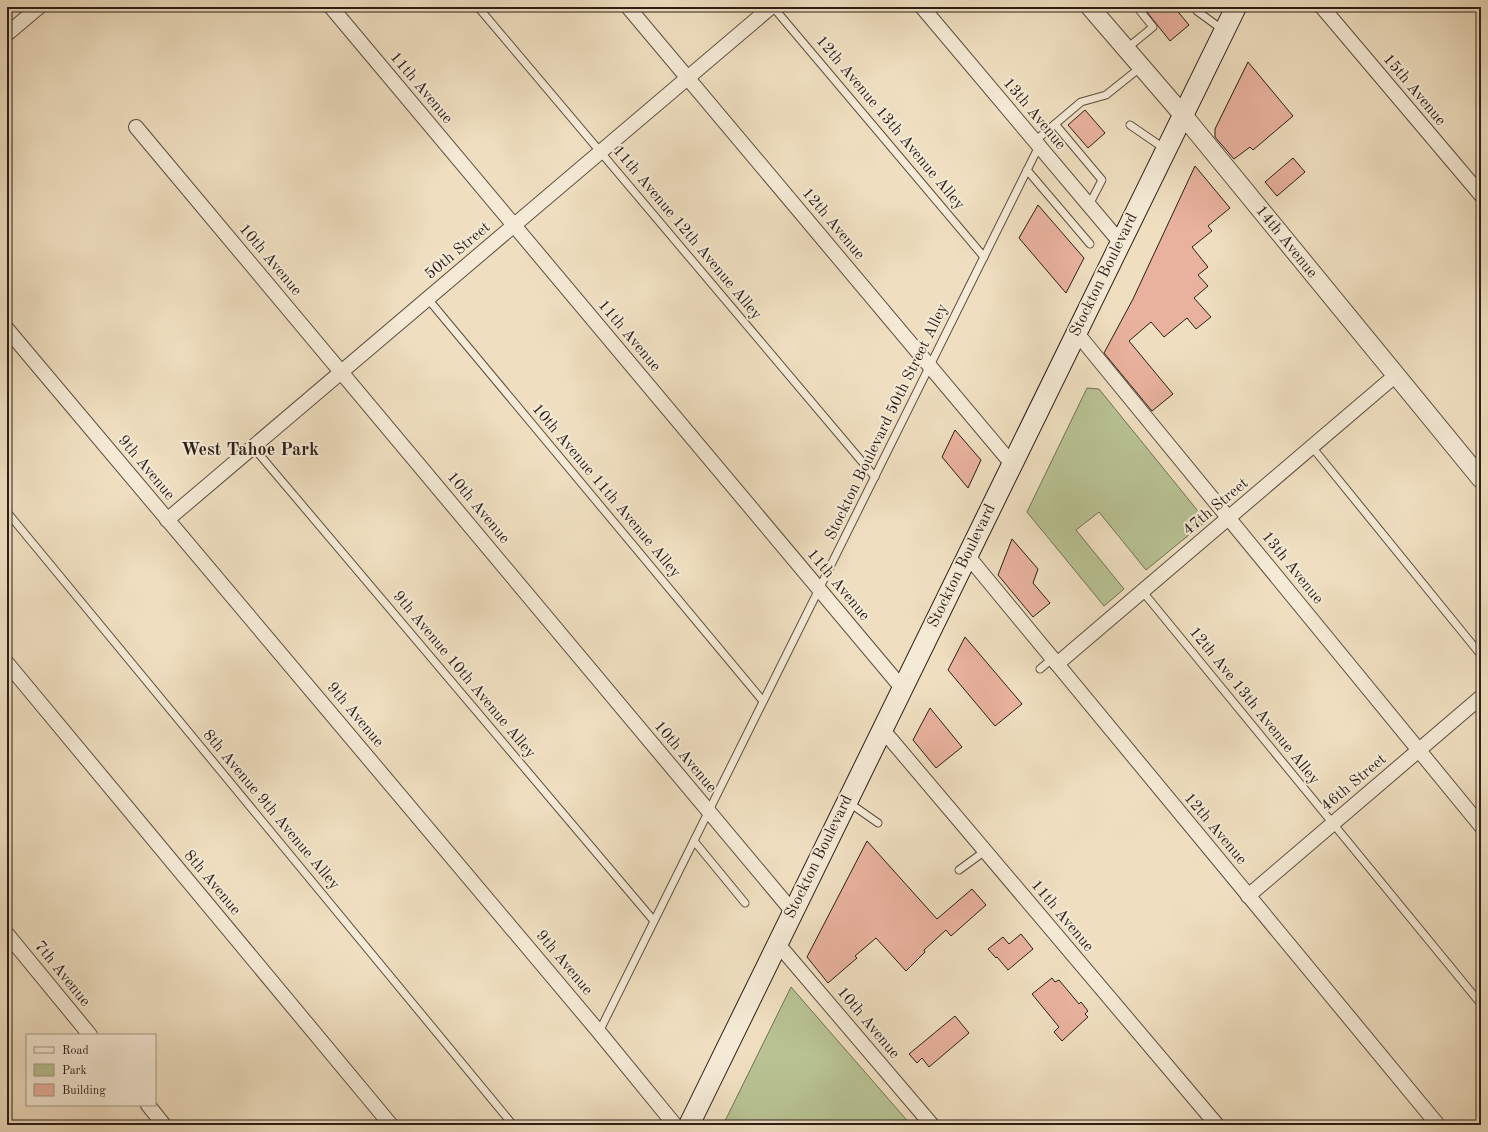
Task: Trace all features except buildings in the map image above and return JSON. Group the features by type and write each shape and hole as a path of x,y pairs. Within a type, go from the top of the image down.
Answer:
{"main road":[{"name":"Stockton Boulevard","path":"689,1125 1236,7"}],"street":[{"path":"7,34 39,7"},
{"name":"11th Avenue","path":"331,7 902,688"},
{"name":"12th Avenue","path":"628,7 1012,464"},
{"name":"50th Street","path":"168,520 772,7"},
{"name":"13th Avenue","path":"922,7 1120,242"},
{"name":"14th Avenue","path":"1090,7 1182,115 1481,479"},
{"name":"15th Avenue","path":"1322,7 1481,195"},
{"name":"10th Avenue","path":"136,127 793,912"},
{"name":"9th Avenue","path":"7,329 599,1032 675,1125"},
{"name":"13th Avenue","path":"1076,332 1481,826"},
{"name":"47th Street","path":"1055,661 1143,592 1396,376"},
{"name":"12th Avenue","path":"967,555 1438,1125"},
{"name":"8th Avenue","path":"7,663 391,1125"},
{"name":"46th Street","path":"1248,896 1481,697"},
{"name":"11th Avenue","path":"882,729 1217,1125"},
{"name":"7th Avenue","path":"7,934 89,1034"},
{"name":"10th Avenue","path":"777,943 932,1125"},
{"path":"149,1106 164,1125"}],"lane":[{"name":"11th Avenue 12th Avenue Alley","path":"478,7 875,477"},
{"name":"12th Avenue 13th Avenue Alley","path":"772,7 984,257"},
{"path":"1126,49 1153,27 1137,7"},
{"path":"1196,11 1224,31"},
{"path":"1037,144 1055,124 1081,102 1106,95 1141,67"},
{"path":"1055,124 1102,180 1089,205"},
{"path":"1130,125 1166,149"},
{"name":"Stockton Boulevard 50th Street Alley","path":"599,1032 1028,170 1037,144"},
{"path":"1028,170 1090,244"},
{"name":"10th Avenue 11th Avenue Alley","path":"428,299 764,701"},
{"name":"9th Avenue 10th Avenue Alley","path":"253,447 654,921"},
{"path":"1312,447 1481,656"},
{"name":"8th Avenue 9th Avenue Alley","path":"7,512 513,1125"},
{"name":"12th Ave 13th Avenue Alley","path":"1143,592 1481,1004"},
{"path":"1040,669 1055,661"},
{"path":"847,801 878,823"},
{"path":"694,841 745,903"},
{"path":"959,870 985,851"}],"green space":[{"path":"1087,388 1099,389 1206,521 1146,570 1099,512 1076,530 1124,589 1104,606 1027,512"},
{"path":"791,987 911,1125 723,1125"}],"district":[{"name":"West Tahoe Park","path":"250,450"}]}
